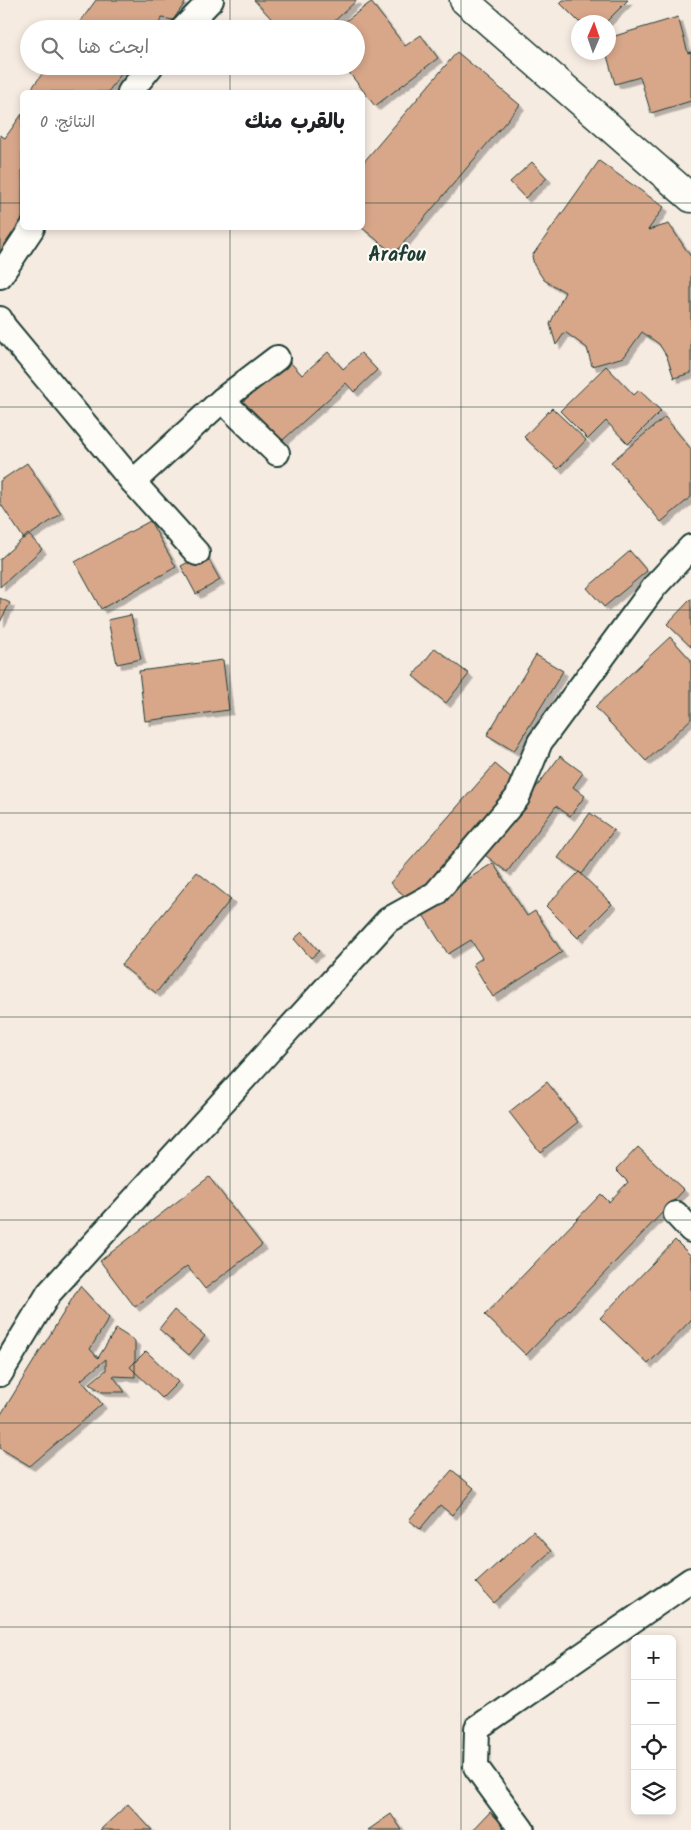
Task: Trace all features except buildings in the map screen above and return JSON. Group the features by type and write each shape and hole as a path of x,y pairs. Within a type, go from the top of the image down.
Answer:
{"main road":[{"path":"464,0 691,198"}],"street":[{"path":"192,20 211,0"},
{"path":"132,90 144,75"},
{"path":"0,276 31,230"},
{"path":"0,320 132,482 197,553"},
{"path":"132,482 222,400 277,358"},
{"path":"222,400 276,453"},
{"path":"0,1374 49,1293 388,920 435,894 517,798 540,742 655,586 691,547"},
{"path":"522,1830 476,1767 477,1728 691,1580"}],"district":[{"name":"Arafou","path":"397,254"}]}
